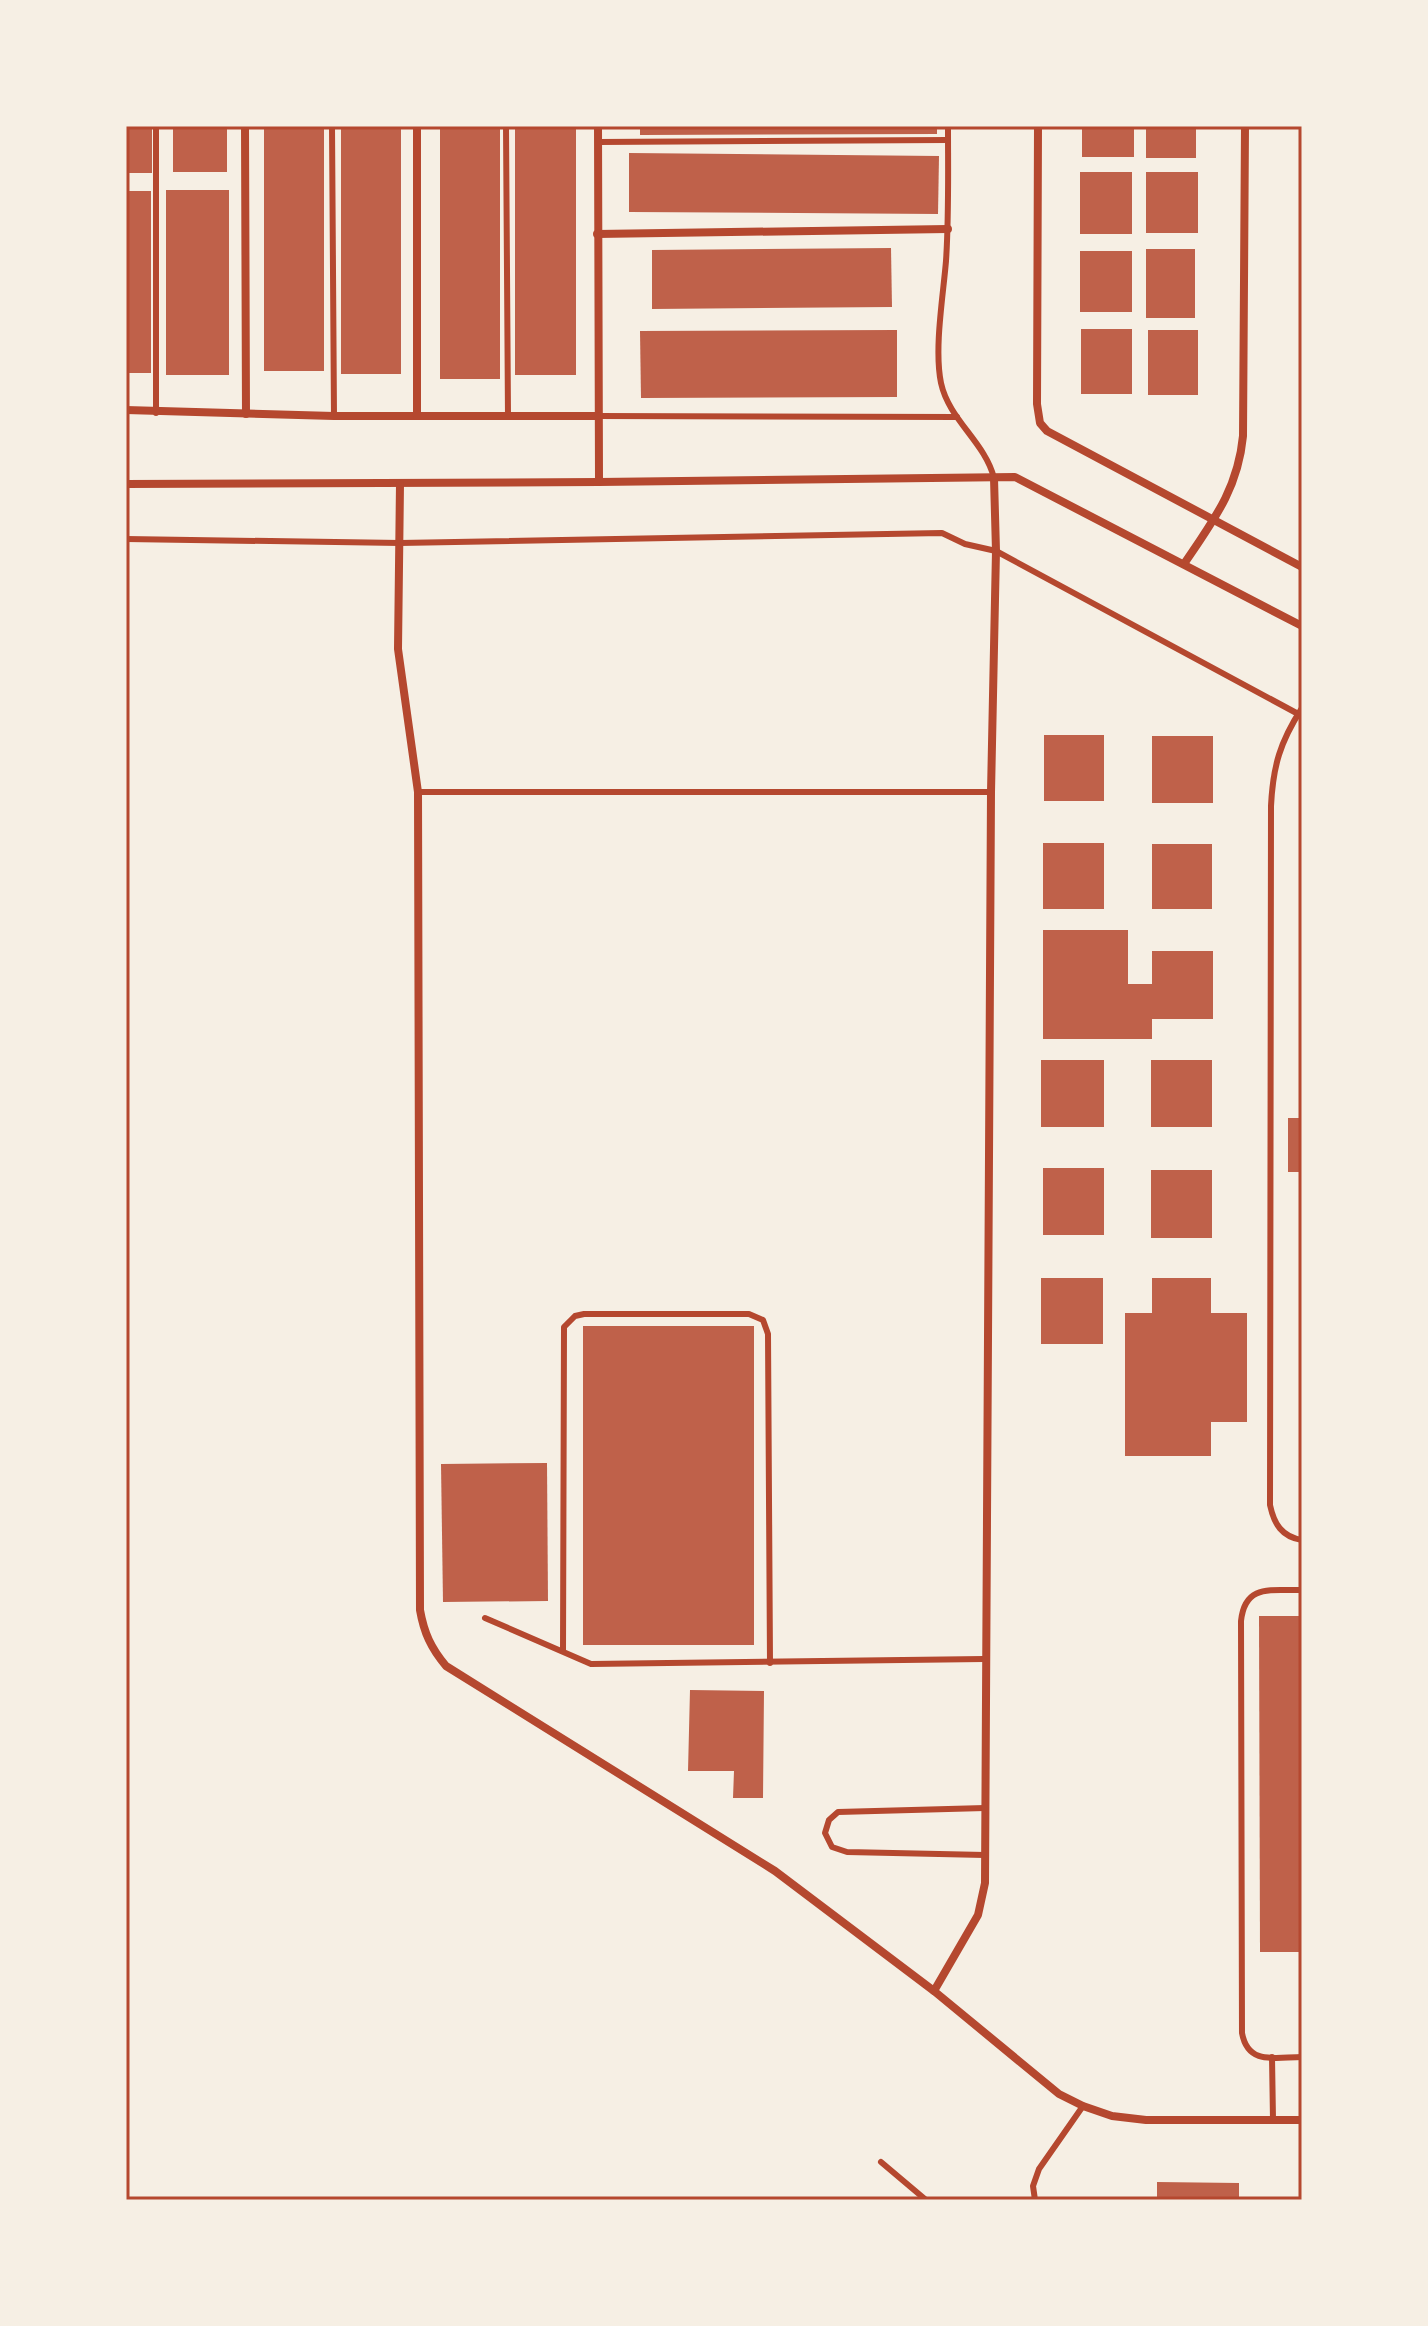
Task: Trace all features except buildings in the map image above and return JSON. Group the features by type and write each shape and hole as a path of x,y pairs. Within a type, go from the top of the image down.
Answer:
{"street":[{"path":"245,126 246,414"},
{"path":"417,126 417,416"},
{"path":"598,126 599,482"},
{"path":"1038,126 1037,404 1038,419 1043,428 1302,567"},
{"path":"1184,564 1230,492 1241,465 1245,126"},
{"path":"597,234 948,229"},
{"path":"126,410 334,416 597,416"},
{"path":"934,1991 978,1915 985,1883 991,792 996,551 994,478"},
{"path":"126,484 1020,479 1302,626"},
{"path":"400,484 398,649 418,792 420,1610 424,1633 433,1651 446,1666 775,1871 934,1991 1059,2094 1112,2116 1146,2120 1302,2120"}],"lane":[{"path":"156,126 156,413"},
{"path":"332,126 334,416"},
{"path":"506,126 508,416"},
{"path":"948,126 948,229 938,362 949,405 987,457 994,478"},
{"path":"598,142 948,140"},
{"path":"597,416 957,417"},
{"path":"126,539 400,543 942,533 965,544 996,551 1301,713 1280,748 1273,774 1271,806 1270,1505 1278,1527 1285,1534 1302,1540"},
{"path":"418,792 991,792"},
{"path":"563,1651 564,1327 575,1316 584,1314 749,1314 763,1320 768,1334 770,1663"},
{"path":"1302,1590 1263,1590 1250,1596 1243,1606 1241,1621 1242,2033 1244,2046 1251,2054 1302,2057"},
{"path":"485,1618 591,1664 984,1659"},
{"path":"985,1808 838,1812 829,1820 825,1833 832,1847 847,1852 985,1855"},
{"path":"1272,2057 1273,2120"},
{"path":"1034,2200 1033,2186 1039,2169 1083,2106"},
{"path":"881,2162 926,2200"}]}
